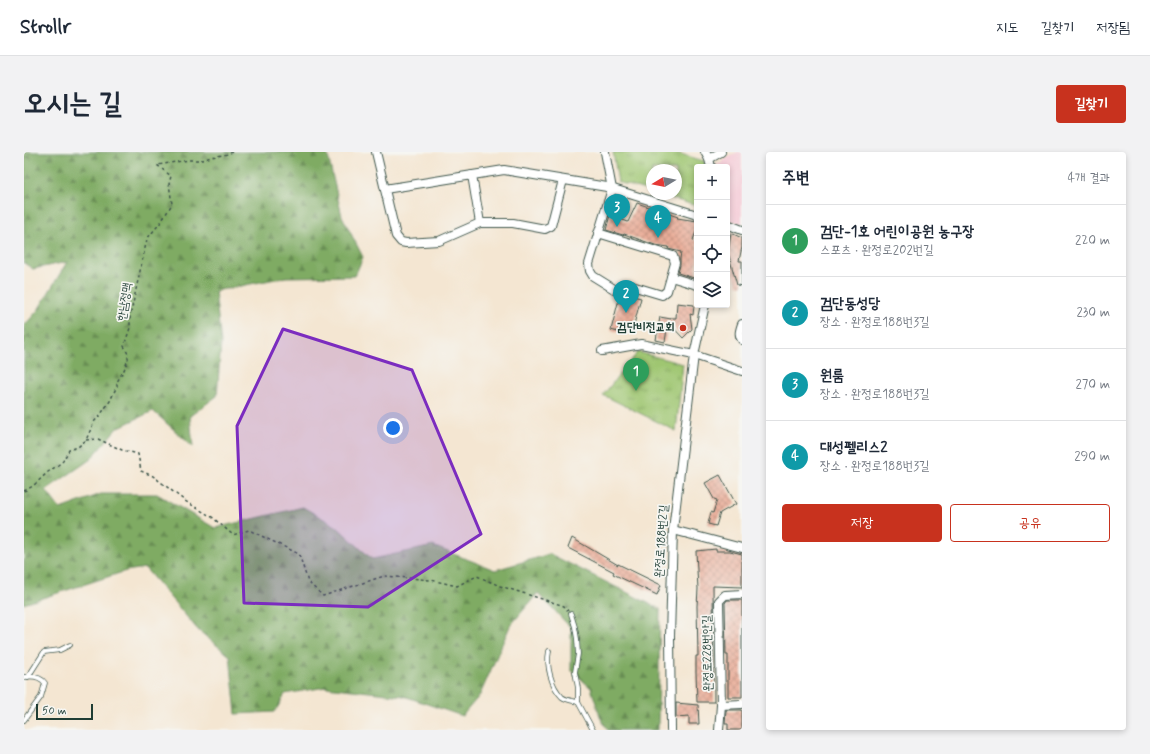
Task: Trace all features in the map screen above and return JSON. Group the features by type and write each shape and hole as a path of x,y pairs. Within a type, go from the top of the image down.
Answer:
{"street":[{"path":"376,152 396,236 401,242 406,243 439,241 480,222 513,223 545,229 551,226 563,180"},
{"path":"598,233 673,256 675,263 667,291 662,295 632,286 618,290 593,276 590,272 589,264 598,233 612,189 605,152"},
{"path":"709,159 721,152"},
{"path":"385,189 504,170 612,189 694,214"},
{"path":"472,175 480,222"},
{"path":"730,225 742,230"},
{"path":"671,277 694,285"},
{"name":"완정로188번2길","path":"671,730 670,636 674,530 694,355 704,308"},
{"path":"742,324 739,332 742,340"},
{"path":"602,351 641,344 694,355 742,371"},
{"path":"674,530 742,548"},
{"name":"완정로228번안길","path":"720,730 719,601 725,595 742,594"},
{"name":"완정로228번안길","path":"721,705 742,704"}],"lane":[{"path":"571,614 577,639 578,654 575,672 578,688 578,702 593,730"},
{"path":"26,677 44,652 60,650 70,645"},
{"path":"549,651 549,670 555,686 563,698 578,702"},
{"path":"24,720 41,697 45,683 42,679 36,677 26,677"}],"path":[{"name":"한남정맥","path":"86,440 94,422 110,401 117,386 117,382 128,360 128,354 124,346 130,328 130,318 147,239 161,222 172,204 169,184 171,176 157,165 189,160 202,160 232,152"},
{"path":"24,491 63,461 69,450 78,447 86,440 98,439 122,450 138,454 141,471 153,476 185,501 212,517 233,535 249,530 299,554 308,582 323,596 384,576 431,580 457,586 477,576 500,586 564,606 571,614"}],"highlighted area":[{"path":"283,329 412,370 481,534 368,607 244,603 237,426"}],"shaded area":[{"path":"737,152 742,152 742,224 730,220 730,164 718,164"}],"green space":[{"path":"24,152 327,152 342,216 363,257 355,276 286,277 215,291 221,343 217,396 190,416 193,447 153,411 117,428 91,459 46,490 60,509 101,494 157,494 215,528 303,507 336,526 372,559 433,546 495,570 550,554 660,609 658,730 608,730 601,719 591,688 571,670 571,628 538,593 510,626 480,695 462,716 404,696 326,687 285,694 275,712 236,714 230,656 198,630 145,568 126,571 24,604 24,326 38,310 67,262 33,269 24,263"},
{"path":"613,152 674,152 704,161 705,164 694,164 694,205 677,200 682,200 682,164 646,164 646,190 618,182"},
{"path":"638,352 683,364 676,431 603,395"}],"building":[{"path":"637,203 678,217 677,218 694,221 694,278 678,273 681,252 668,249 669,247 655,245 624,234 606,230 610,215 628,222"},
{"path":"731,233 742,238 739,261 742,261 742,286 737,285 730,260"},
{"path":"624,294 641,298 632,332 619,328 618,332 611,330 620,295"},
{"path":"677,303 694,305 693,315 690,314 692,329 683,338 668,322 665,342 656,340 660,317 671,319 676,318"},
{"path":"720,475 736,504 720,513 716,526 708,524 711,512 713,513 717,500 714,499 705,483"},
{"path":"572,538 618,565 661,585 657,595 613,574 614,572 568,548"},
{"path":"716,549 716,551 730,551 742,554 742,587 713,586 714,702 697,702 696,656 698,656 698,589 696,551"},
{"path":"727,600 742,600 742,697 728,697 728,655 726,655 725,603"},
{"path":"676,703 698,705 699,724 689,724 689,716 676,717"},
{"path":"726,710 742,710 742,730 728,730 728,724 725,724"}],"place":[{"name":"원룸","path":"617,227"},
{"name":"대성펠리스2","path":"658,238"},
{"name":"검단동성당","path":"626,313"},
{"name":"검단비전교회","path":"683,328"},
{"name":"검단-1호 어린이공원 농구장","path":"636,391"}]}
